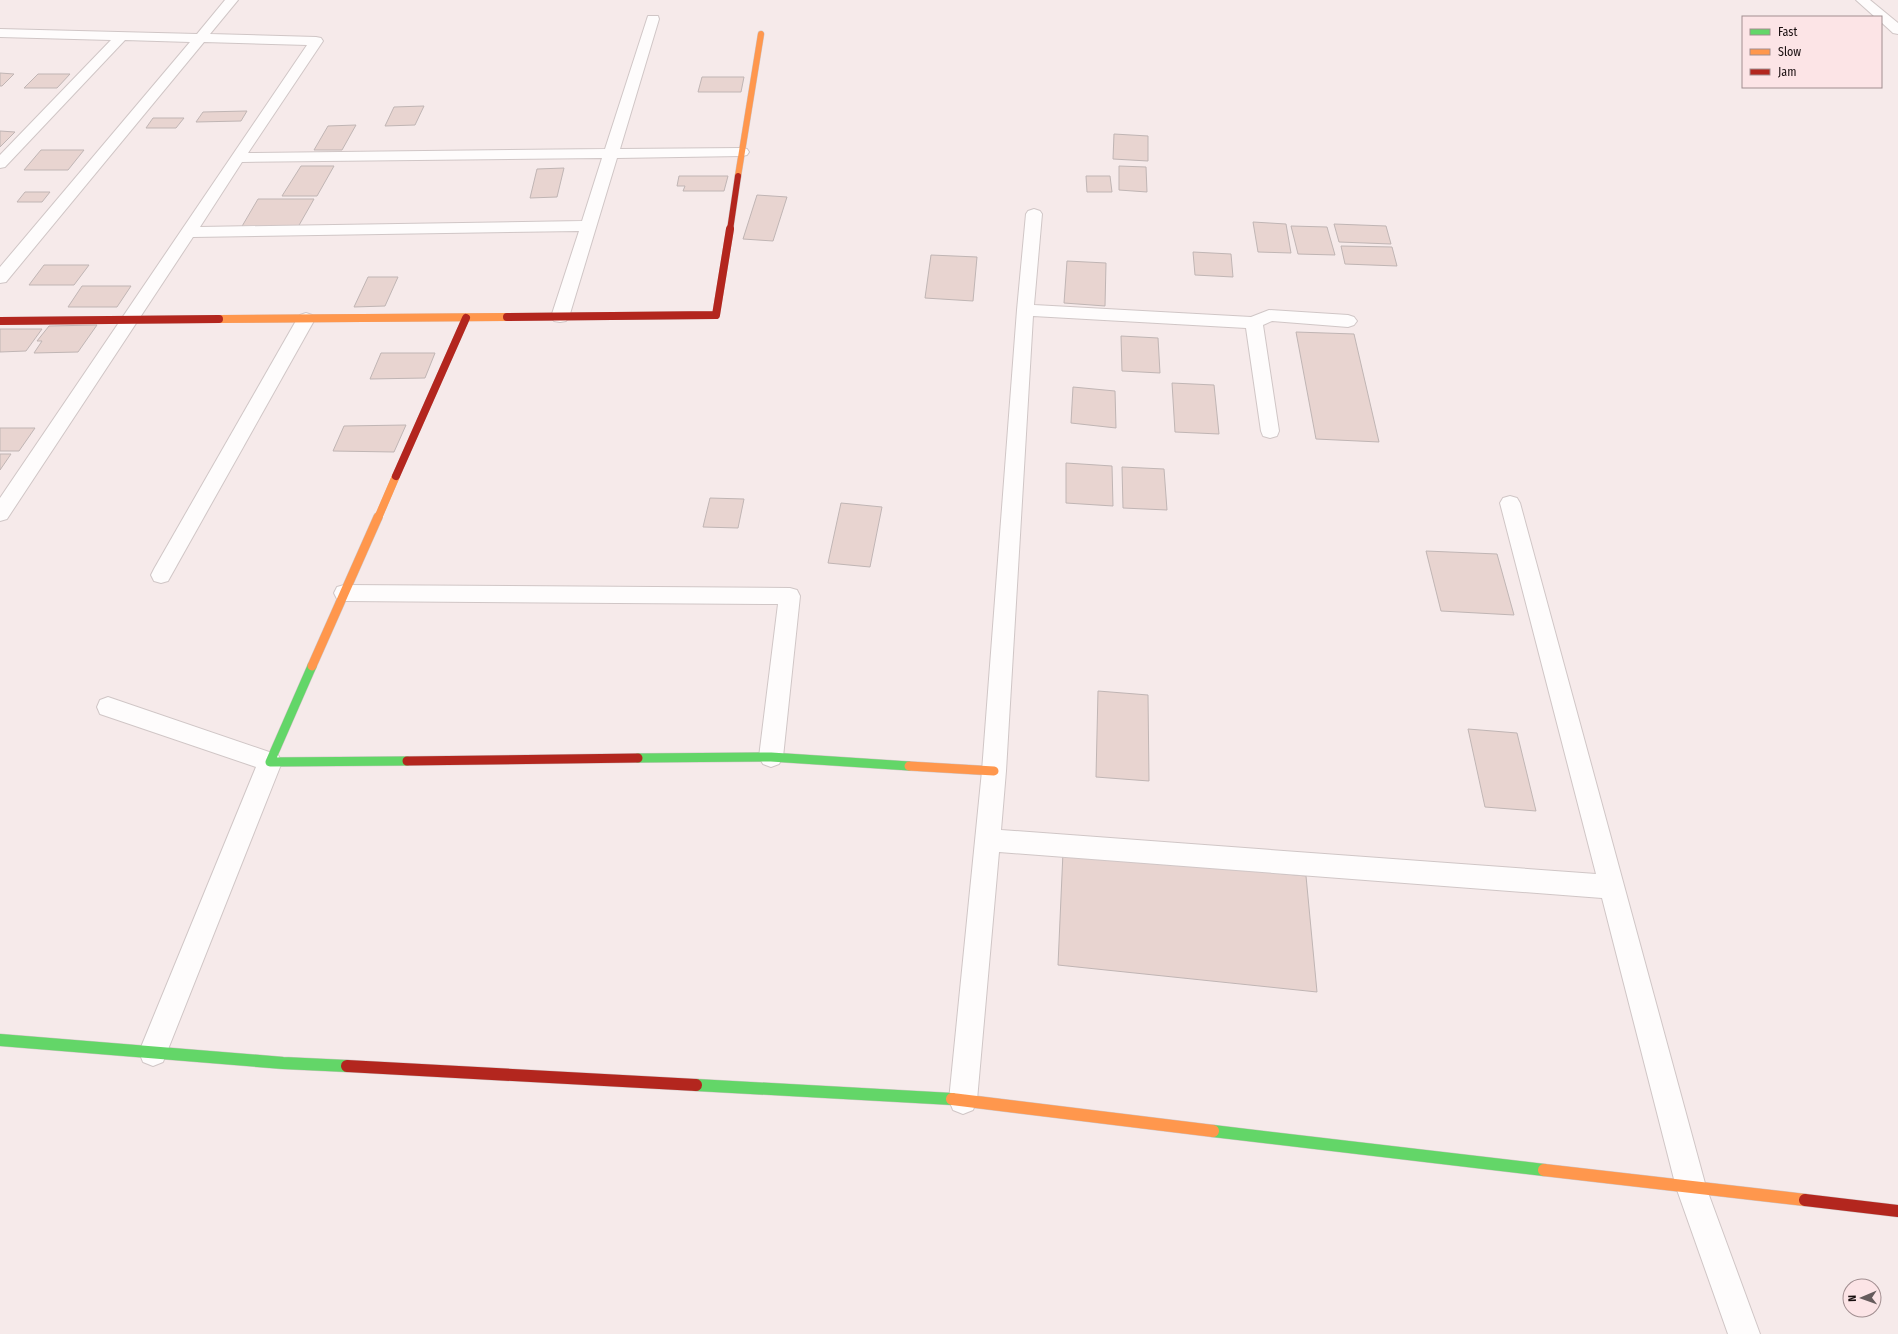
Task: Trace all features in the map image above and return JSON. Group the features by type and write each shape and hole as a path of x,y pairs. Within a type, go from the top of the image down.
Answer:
{"street":[{"path":"0,278 232,0"},
{"path":"1862,0 1881,16"},
{"path":"1882,17 1898,30"},
{"path":"560,317 653,19"},
{"path":"0,33 316,41 0,514"},
{"path":"0,321 716,315 761,34"},
{"path":"0,164 122,36"},
{"path":"238,158 742,152"},
{"path":"964,1100 994,771 1025,310 1034,214"},
{"path":"189,232 588,226"},
{"path":"1025,310 1254,323 1269,315 1348,321"},
{"path":"153,1052 270,762 466,318"},
{"path":"161,575 306,319"},
{"path":"1254,323 1270,431"},
{"path":"1510,503 1610,887 1691,1186 1744,1334"},
{"path":"344,593 790,596 771,757"},
{"path":"108,708 270,762 771,757 994,771"},
{"path":"988,840 1610,887"},
{"path":"0,1040 283,1063 964,1100 1062,1114 1898,1211"}],"building":[{"path":"0,73 14,74 2,86 0,86"},
{"path":"38,74 70,74 57,88 24,88"},
{"path":"702,77 744,77 741,92 698,92"},
{"path":"424,106 415,125 385,126 394,107"},
{"path":"247,111 241,121 196,122 203,112"},
{"path":"153,118 184,118 176,128 146,128"},
{"path":"356,125 342,150 314,150 328,126"},
{"path":"0,131 15,132 0,147"},
{"path":"1114,134 1148,136 1148,161 1113,159"},
{"path":"41,150 84,150 68,170 24,170"},
{"path":"301,166 334,166 317,196 282,196"},
{"path":"1119,166 1146,167 1147,192 1119,190"},
{"path":"564,168 557,197 530,198 537,169"},
{"path":"679,176 728,176 724,191 683,191 685,186 677,186"},
{"path":"1086,176 1110,176 1112,192 1087,192"},
{"path":"25,192 50,192 42,202 17,202"},
{"path":"757,195 787,197 773,241 743,239"},
{"path":"258,199 314,199 298,227 241,228"},
{"path":"1253,222 1286,224 1291,253 1258,252"},
{"path":"1334,224 1386,226 1391,244 1339,242"},
{"path":"1291,226 1327,227 1335,255 1298,254"},
{"path":"1341,246 1392,247 1397,266 1345,264"},
{"path":"1193,252 1231,254 1233,277 1195,275"},
{"path":"931,255 977,257 973,301 925,298"},
{"path":"1067,261 1106,263 1105,306 1064,303"},
{"path":"44,265 89,265 74,285 29,285"},
{"path":"368,277 398,277 385,306 354,307"},
{"path":"82,286 131,286 117,307 68,307"},
{"path":"97,325 78,352 34,353 42,341 37,341 49,326"},
{"path":"0,329 42,329 26,351 0,352"},
{"path":"1296,332 1354,334 1379,442 1316,439"},
{"path":"1121,336 1158,338 1160,373 1122,371"},
{"path":"381,353 435,353 425,378 370,379"},
{"path":"1172,383 1214,385 1219,434 1175,432"},
{"path":"1073,387 1115,391 1116,428 1071,423"},
{"path":"406,425 394,452 333,451 344,426"},
{"path":"0,428 35,428 19,451 0,451"},
{"path":"0,454 11,454 0,470"},
{"path":"1066,463 1112,466 1113,506 1066,503"},
{"path":"1122,467 1164,469 1167,510 1123,508"},
{"path":"710,498 744,499 738,528 703,527"},
{"path":"841,503 882,507 870,567 828,563"},
{"path":"1426,551 1497,554 1514,615 1441,611"},
{"path":"1098,691 1148,695 1149,781 1096,777"},
{"path":"1468,729 1517,733 1536,811 1485,807"},
{"path":"1063,852 1306,876 1317,992 1058,965"}],"traffic: fast":[{"path":"312,666 270,762 407,761"},
{"path":"638,758 771,757 909,766"},
{"path":"0,1040 283,1063 347,1066"},
{"path":"696,1085 952,1099"},
{"path":"1213,1131 1544,1170"}],"traffic: slow":[{"path":"738,176 761,34"},
{"path":"219,319 507,317"},
{"path":"312,666 396,476"},
{"path":"909,766 994,771"},
{"path":"952,1099 1213,1131"},
{"path":"1544,1170 1805,1200"}],"traffic: jam":[{"path":"507,317 716,315 738,176"},
{"path":"396,476 466,318"},
{"path":"0,321 219,319"},
{"path":"407,761 638,758"},
{"path":"347,1066 696,1085"},
{"path":"1805,1200 1898,1211"}]}
